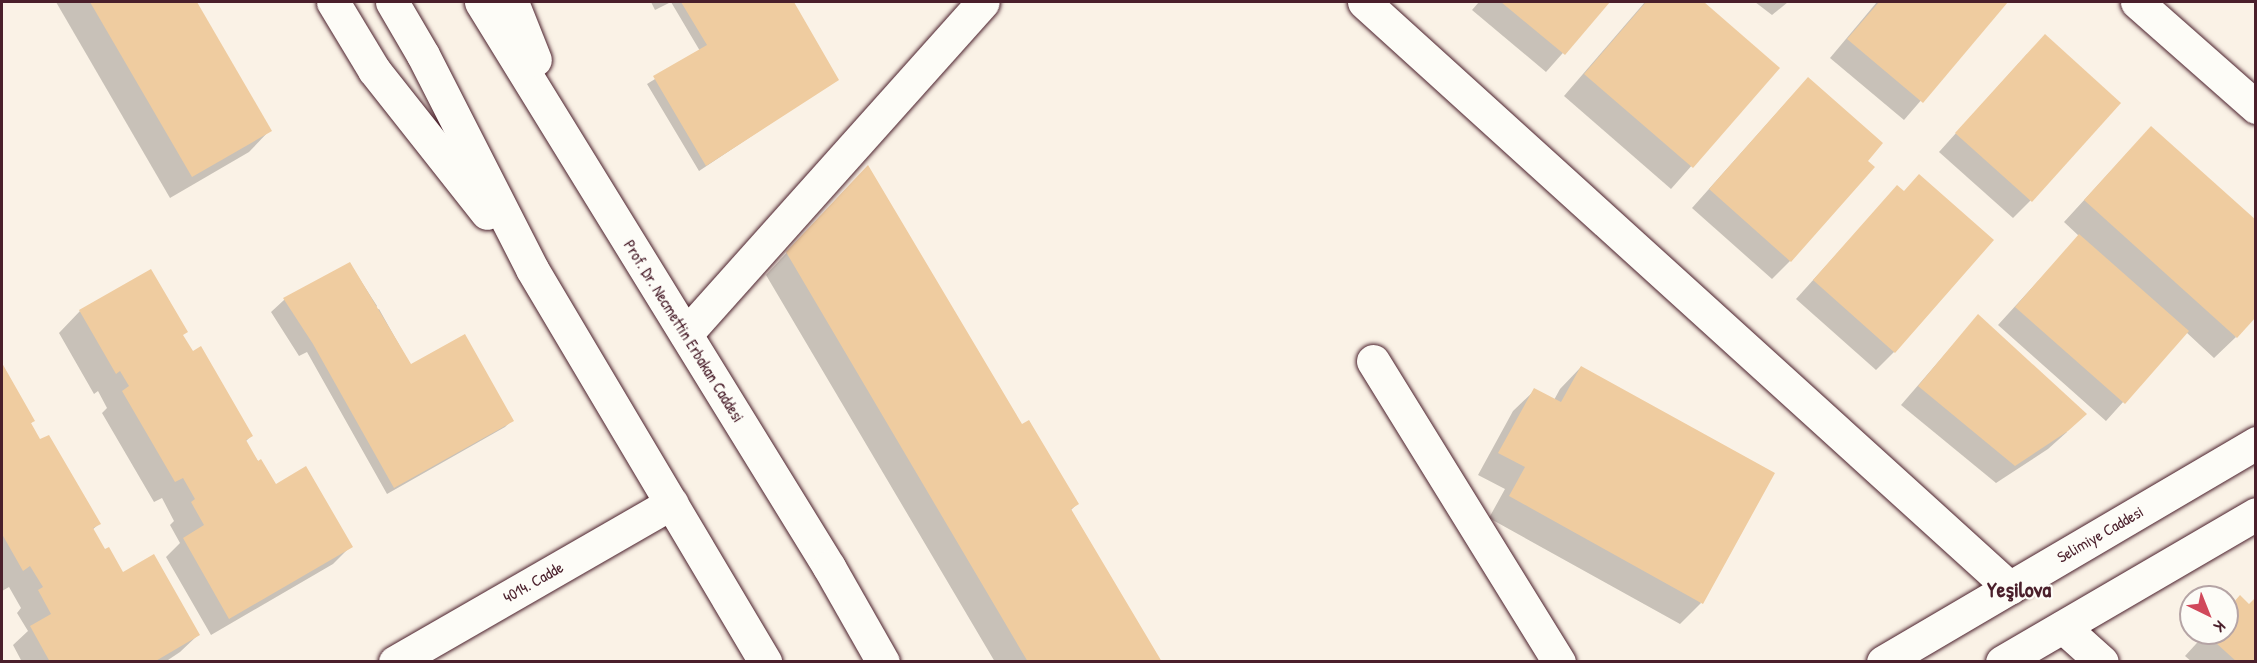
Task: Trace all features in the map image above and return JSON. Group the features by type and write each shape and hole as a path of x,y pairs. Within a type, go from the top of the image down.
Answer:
{"street":[{"path":"333,2 374,70 532,269"},
{"path":"392,2 423,55 532,269 765,662"},
{"name":"Prof. Dr. Necmettin Erbakan Caddesi","path":"482,2 829,567 883,662"},
{"path":"512,2 565,137"},
{"path":"686,334 983,2"},
{"path":"1364,2 2010,588"},
{"path":"2137,2 2256,107"},
{"path":"1372,361 1559,662"},
{"name":"Selimiye Caddesi","path":"1883,662 2256,443"},
{"name":"4014. Cadde","path":"395,662 671,502"},
{"path":"2002,662 2256,514"},
{"path":"2063,627 2102,662"}],"building":[{"path":"90,2 197,2 272,131 192,177"},
{"path":"681,2 794,2 839,80 706,166 653,76 707,45"},
{"path":"1501,2 1610,2 1565,55"},
{"path":"1646,2 1704,2 1780,68 1693,168 1584,74"},
{"path":"1879,2 2008,2 1923,103 1847,39"},
{"path":"2045,34 2121,103 2032,202 1955,133"},
{"path":"1808,77 1883,143 1868,161 1875,167 1791,262 1709,189"},
{"path":"2151,126 2256,220 2256,317 2237,338 2084,200"},
{"path":"868,165 1022,424 1029,420 1079,504 1071,509 1162,662 1028,662 786,252"},
{"path":"1919,174 1994,240 1895,353 1813,280 1897,185 1904,191"},
{"path":"2079,234 2189,331 2125,404 2015,307"},
{"path":"350,262 411,364 465,334 514,421 394,488 313,344 283,298"},
{"path":"151,269 188,332 183,335 193,351 201,346 253,436 246,440 258,461 261,459 276,484 306,466 353,547 229,619 183,538 204,525 191,502 195,499 183,478 175,482 122,391 129,386 120,371 116,374 79,310"},
{"path":"1978,314 2087,414 2068,431 2015,466 1918,386"},
{"path":"2,363 35,421 31,423 40,439 49,435 101,524 93,528 105,549 109,547 123,572 154,554 200,635 154,662 50,662 30,626 51,614 38,590 43,587 30,566 23,571 2,534"},
{"path":"1581,366 1775,473 1703,604 1509,496 1525,467 1498,453 1534,388 1561,402"},
{"path":"2239,596 2249,604 2256,597 2256,662 2237,662 2218,645 2239,645"}],"district":[{"name":"Yeşilova","path":"2019,590"}]}
